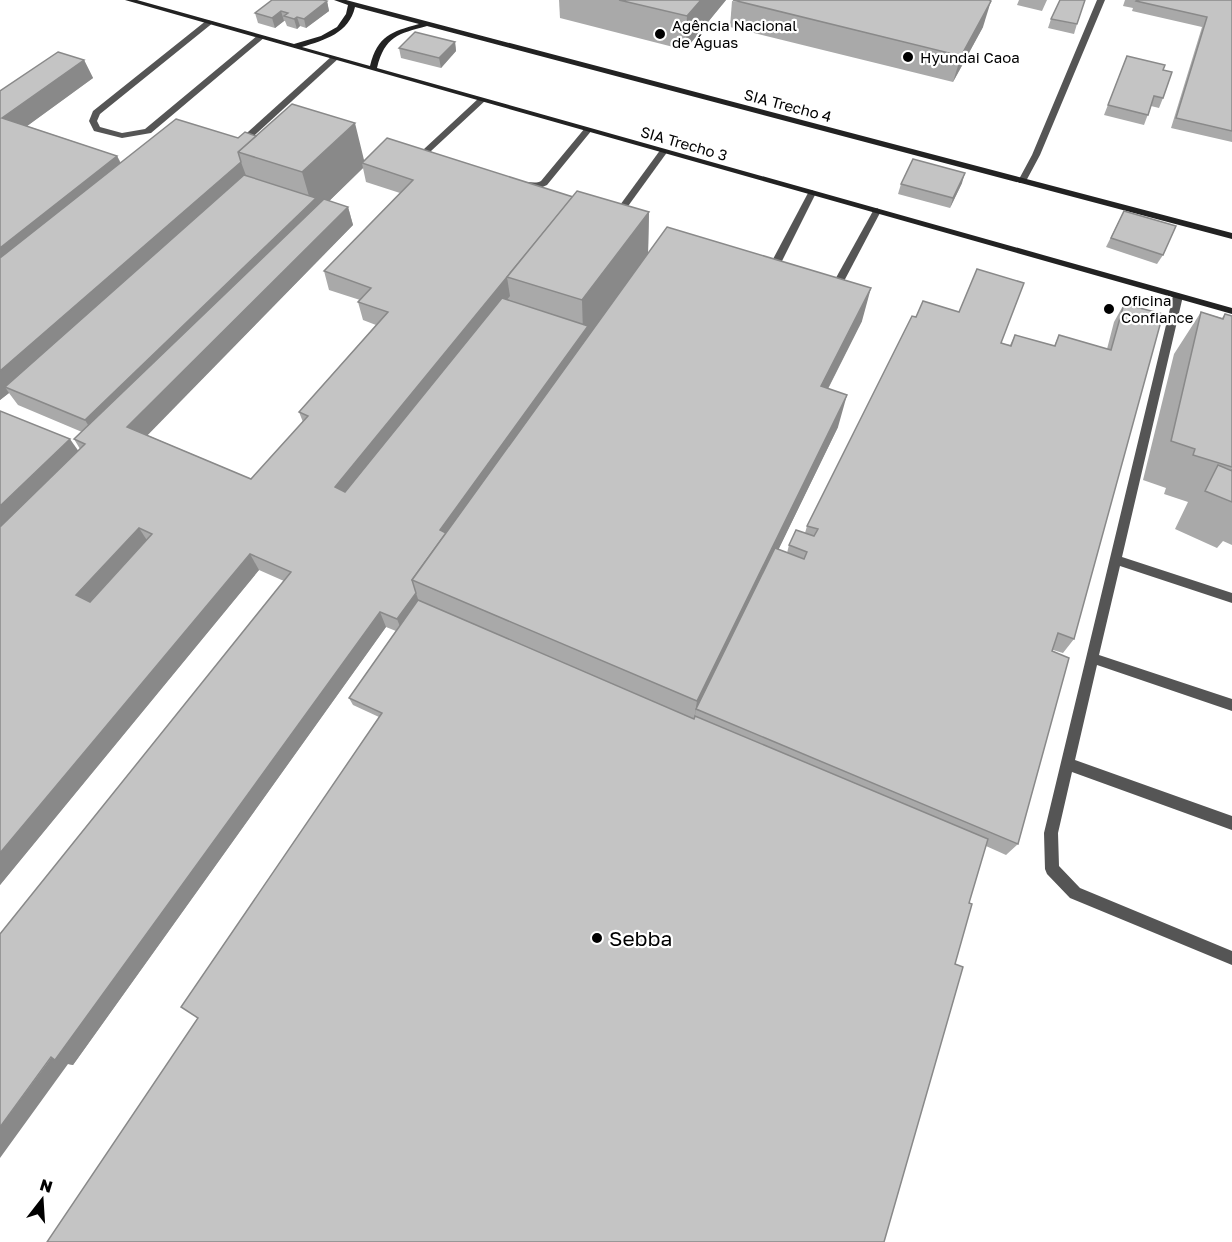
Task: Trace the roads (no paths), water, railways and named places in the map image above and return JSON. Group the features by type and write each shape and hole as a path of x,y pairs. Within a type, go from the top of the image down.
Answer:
{"main road":[{"name":"SIA Trecho 3","path":"129,0 1232,311"},
{"name":"SIA Trecho 4","path":"338,0 1232,236"},
{"path":"295,46 324,38 342,28 351,16 352,4"},
{"path":"373,69 377,50 384,39 398,32 427,24"}],"lane":[{"path":"1022,181 1036,155 1101,0"},
{"path":"210,22 96,113 93,121 97,129 110,135 129,137 148,131 261,37"},
{"path":"242,142 335,58"},
{"path":"441,160 430,157 427,151 482,100"},
{"path":"509,180 531,186 544,183 588,130"},
{"path":"608,226 664,151"},
{"path":"777,261 812,193"},
{"path":"837,285 877,211"},
{"path":"1178,296 1051,833 1052,869 1075,893 1232,957"},
{"path":"1116,560 1232,598"},
{"path":"1092,658 1232,705"},
{"path":"1068,764 1232,823"}],"place":[{"name":"Agência Nacional de Águas","path":"660,34"},
{"name":"Hyundai Caoa","path":"908,57"},
{"name":"Oficina Confiance","path":"1109,309"},
{"name":"Sebba","path":"597,938"}]}
